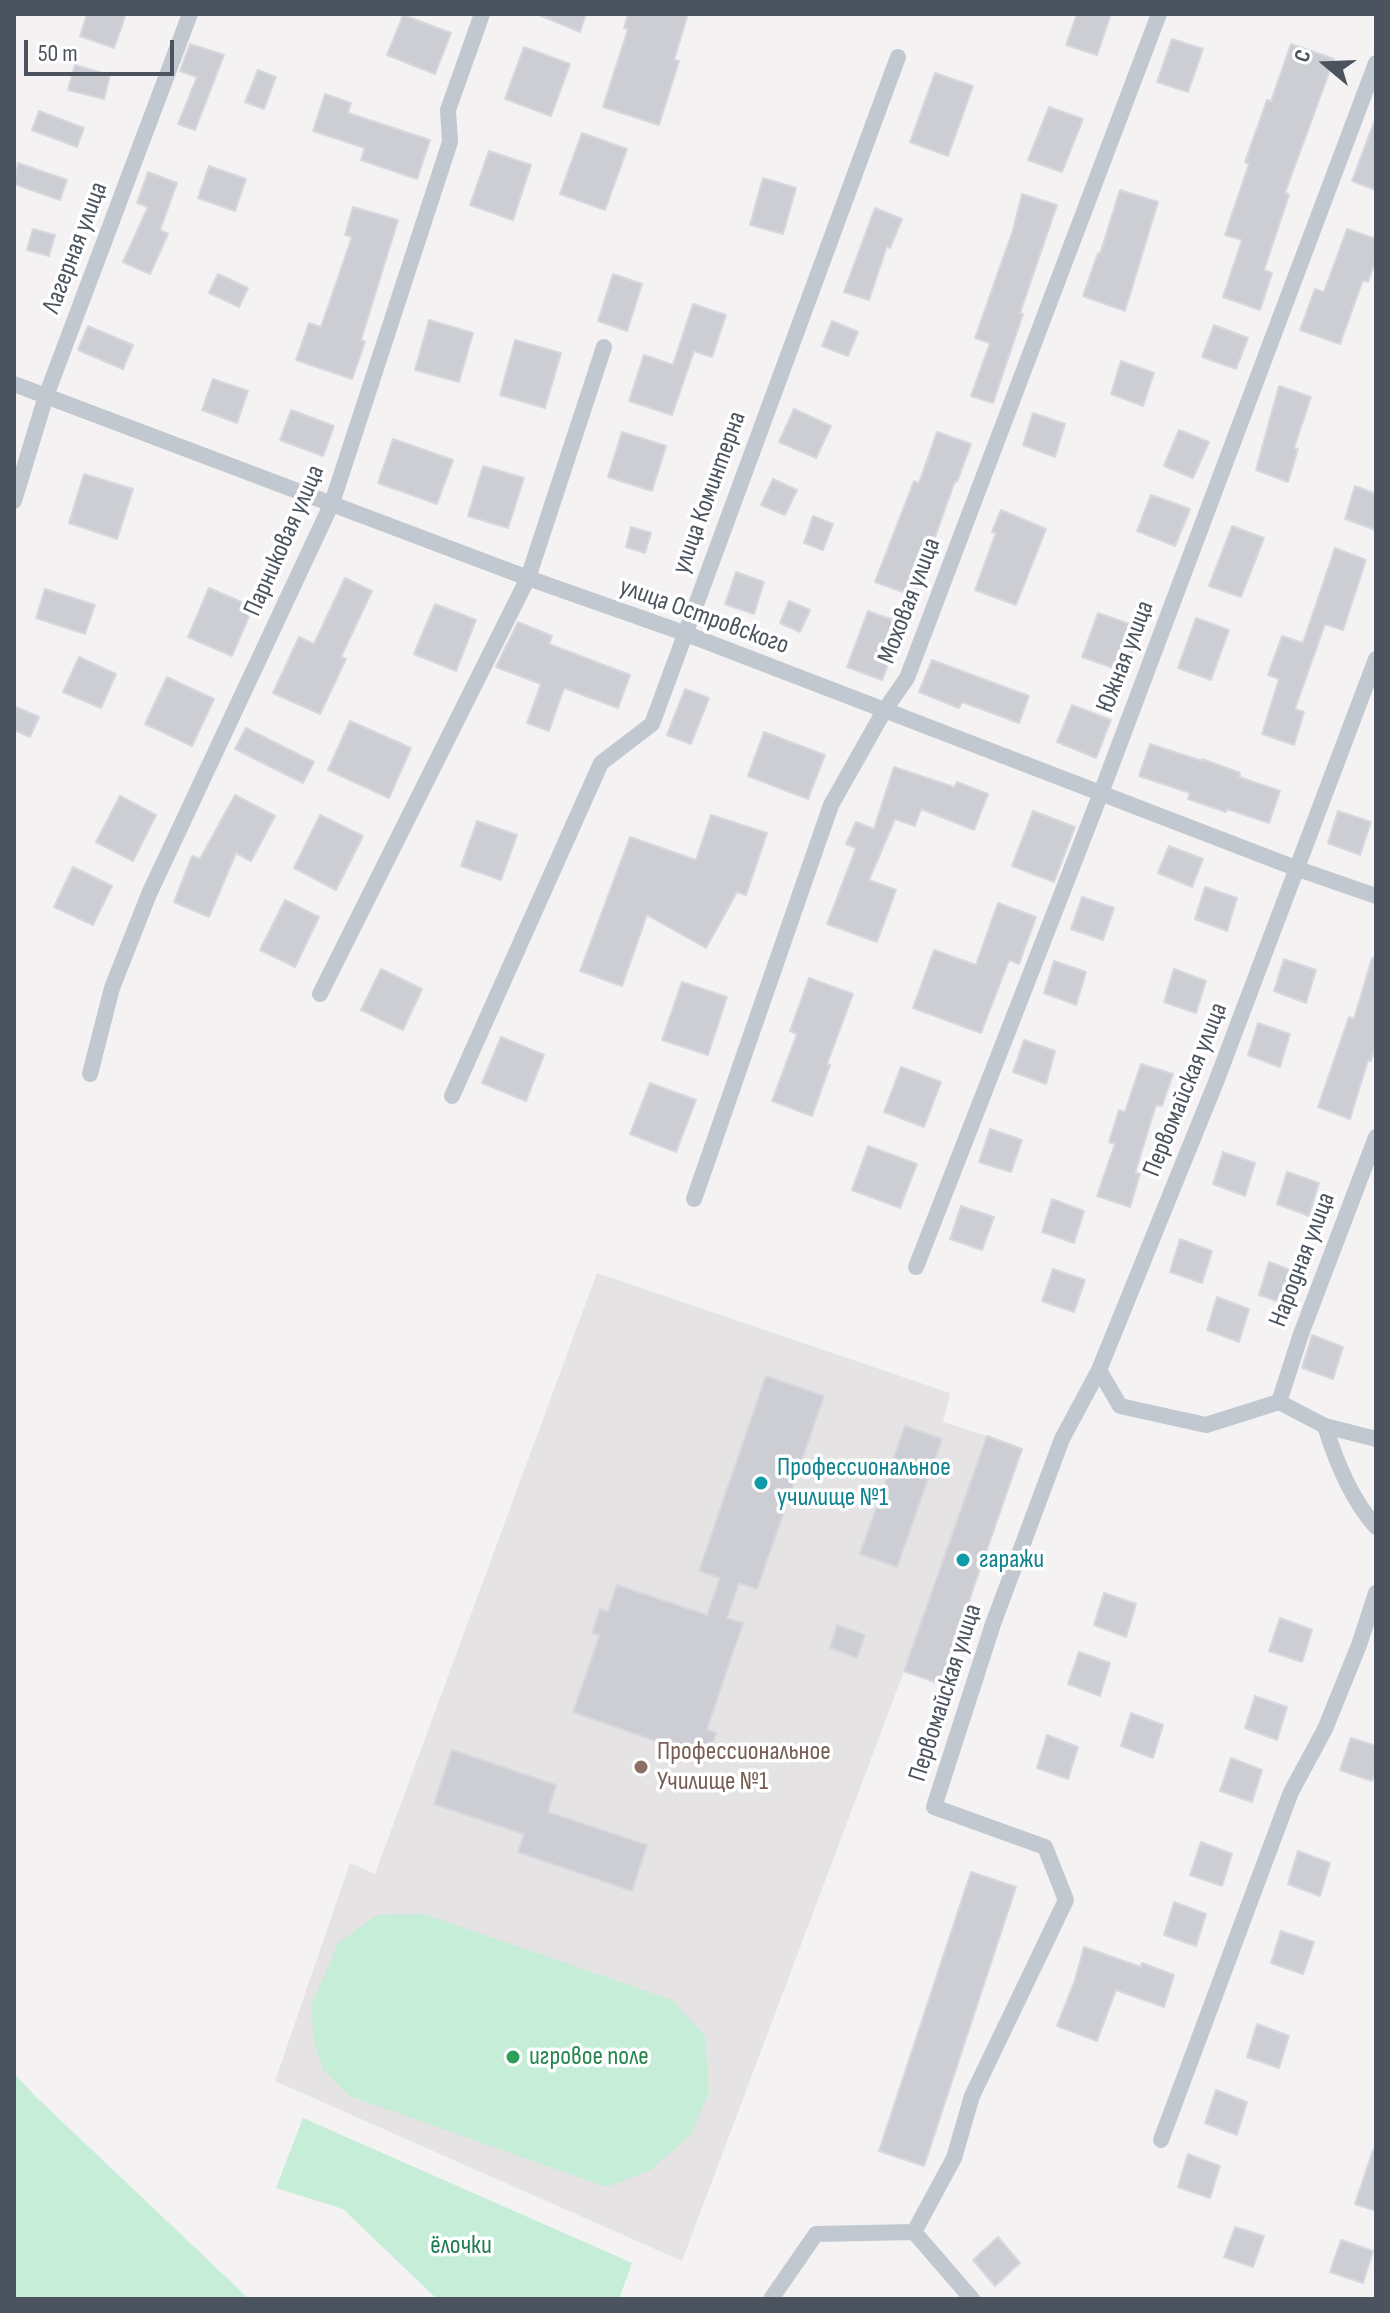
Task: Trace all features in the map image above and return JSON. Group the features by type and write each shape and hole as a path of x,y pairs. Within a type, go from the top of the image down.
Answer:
{"street":[{"name":"Лагерная улица","path":"14,501 46,396 190,14"},
{"name":"Парниковая улица","path":"90,1074 112,988 149,894 332,503 450,142 448,110 482,14"},
{"name":"Моховая улица","path":"694,1199 831,805 884,711 907,678 1159,14"},
{"name":"улица Коминтерна","path":"452,1096 601,763 652,724 898,57"},
{"name":"Южная улица","path":"916,1267 1101,793 1376,63"},
{"path":"320,994 528,578 604,347"},
{"name":"улица Островского","path":"14,384 528,578 684,633 1298,869 1376,896"},
{"name":"Первомайская улица","path":"914,2232 954,2158 972,2096 1066,1900 1045,1847 934,1807 993,1624 1062,1439 1099,1370 1216,1082 1376,659"},
{"name":"Народная улица","path":"1279,1402 1301,1334 1376,1137"},
{"path":"1099,1370 1120,1406 1206,1425 1279,1402 1325,1426 1376,1439"},
{"path":"1325,1426 1334,1455 1362,1512 1376,1527"},
{"path":"1161,2140 1291,1792 1325,1729 1376,1593"},
{"path":"771,2299 816,2234 914,2232 972,2299"}],"shaded area":[{"name":"Профессиональное Училище №1","path":"597,1273 950,1393 943,1422 987,1436 904,1671 682,2261 275,2081 350,1863 375,1874"}],"green space":[{"name":"игровое поле","path":"424,1914 672,2000 705,2036 709,2092 691,2135 650,2170 606,2187 350,2096 324,2071 314,2042 311,2006 338,1943 377,1915"},
{"path":"14,2073 34,2095 249,2299 14,2299"},
{"name":"ёлочки","path":"303,2118 632,2263 619,2299 437,2299 343,2209 276,2188"}],"building":[{"path":"87,14 126,14 114,48 80,36"},
{"path":"537,14 586,14 580,32"},
{"path":"628,14 688,14 674,60 679,61 659,125 603,107 628,29 624,28"},
{"path":"1077,14 1111,14 1097,55 1066,45"},
{"path":"403,15 451,33 435,74 387,55"},
{"path":"1172,39 1203,49 1188,92 1157,82"},
{"path":"190,44 224,55 195,130 178,124 197,77 180,71"},
{"path":"1291,44 1334,59 1285,193 1289,195 1264,270 1272,273 1260,310 1223,297 1242,240 1225,235 1249,164 1245,162"},
{"path":"524,47 570,64 551,116 505,99"},
{"path":"75,65 110,75 104,99 68,90"},
{"path":"258,70 276,77 264,109 245,102"},
{"path":"935,73 973,86 948,156 910,142"},
{"path":"325,94 351,103 348,113 430,140 417,179 361,160 365,148 313,131"},
{"path":"1049,107 1083,119 1062,172 1028,160"},
{"path":"39,111 84,128 77,147 32,130"},
{"path":"1376,122 1376,190 1352,181"},
{"path":"582,133 627,149 605,210 560,194"},
{"path":"489,151 531,165 513,220 470,205"},
{"path":"18,163 67,180 60,200 14,184"},
{"path":"209,166 246,179 235,211 198,198"},
{"path":"148,172 177,183 160,230 168,234 150,274 123,262 148,207 137,203"},
{"path":"763,178 796,188 783,234 750,225"},
{"path":"1120,190 1158,202 1125,311 1083,296"},
{"path":"1022,194 1057,205 993,403 971,396 990,343 975,338 1013,230"},
{"path":"353,207 398,220 352,379 296,360 309,323 321,327 352,237 345,235"},
{"path":"875,208 902,219 890,248 887,246 869,300 844,292"},
{"path":"33,229 55,235 49,256 27,250"},
{"path":"1347,229 1376,239 1376,259 1368,282 1363,280 1340,344 1300,330 1315,289 1324,292"},
{"path":"218,274 248,288 239,307 209,293"},
{"path":"613,274 642,284 627,331 598,321"},
{"path":"693,304 726,315 712,357 694,351 672,415 629,401 644,355 673,365"},
{"path":"429,320 473,333 459,382 415,370"},
{"path":"832,321 858,332 848,356 822,346"},
{"path":"1214,325 1248,338 1236,369 1202,357"},
{"path":"88,326 133,345 123,369 78,350"},
{"path":"515,340 561,353 545,408 500,395"},
{"path":"1121,361 1154,373 1143,406 1111,394"},
{"path":"213,379 248,391 237,423 202,410"},
{"path":"1279,386 1311,397 1294,448 1298,449 1288,482 1256,470"},
{"path":"794,409 831,426 816,458 779,442"},
{"path":"291,410 334,426 323,456 280,440"},
{"path":"1033,413 1065,424 1055,457 1023,445"},
{"path":"1179,430 1209,442 1193,478 1164,466"},
{"path":"622,432 666,446 652,491 608,477"},
{"path":"937,432 971,444 914,596 875,582 914,481 919,483"},
{"path":"393,439 453,460 437,504 378,483"},
{"path":"483,466 524,478 508,528 468,516"},
{"path":"84,474 133,489 117,539 69,523"},
{"path":"773,479 797,490 785,515 761,505"},
{"path":"1355,486 1376,494 1376,530 1345,519"},
{"path":"1151,495 1190,509 1175,546 1137,531"},
{"path":"1001,510 1046,529 1016,605 975,590"},
{"path":"813,516 833,524 823,550 804,543"},
{"path":"1232,526 1264,538 1241,597 1209,586"},
{"path":"631,527 651,533 645,553 626,547"},
{"path":"1335,548 1366,560 1343,630 1325,624 1295,709 1304,712 1294,745 1262,734 1279,679 1268,675 1282,636 1303,643"},
{"path":"736,572 764,582 754,614 725,604"},
{"path":"345,578 372,591 341,657 346,659 320,714 273,693 299,637 314,644"},
{"path":"209,588 253,607 232,656 188,637"},
{"path":"45,589 95,605 85,634 36,618"},
{"path":"789,601 810,610 800,632 780,623"},
{"path":"435,604 476,620 456,671 414,654"},
{"path":"868,611 904,624 882,680 847,667"},
{"path":"1098,613 1141,628 1125,672 1082,657"},
{"path":"1196,618 1229,630 1211,680 1178,668"},
{"path":"518,622 552,636 549,644 630,675 618,708 564,688 549,731 527,723 541,684 496,667"},
{"path":"79,657 116,674 101,708 63,692"},
{"path":"932,660 1029,696 1019,723 962,702 959,708 919,692"},
{"path":"167,677 214,699 192,746 145,724"},
{"path":"685,689 709,698 691,744 667,735"},
{"path":"1072,705 1111,720 1096,758 1057,742"},
{"path":"14,706 39,717 30,737 14,730"},
{"path":"350,721 411,748 389,798 328,770"},
{"path":"246,728 314,762 303,783 235,749"},
{"path":"764,732 825,755 808,799 748,776"},
{"path":"1150,744 1202,759 1240,773 1239,777 1280,791 1269,823 1188,799 1190,793 1139,776"},
{"path":"894,767 954,787 957,782 988,794 974,830 921,809 915,826 895,819 869,880 896,890 877,942 827,924 856,848 846,844 856,822 874,829"},
{"path":"235,795 275,816 251,861 236,853 209,917 174,902 192,856 200,859"},
{"path":"120,796 156,815 133,861 96,842"},
{"path":"1033,811 1075,827 1054,882 1012,866"},
{"path":"1338,811 1371,822 1360,855 1328,843"},
{"path":"320,815 363,836 336,890 294,868"},
{"path":"711,815 767,833 746,895 737,892 706,948 647,915 622,986 580,971 630,837 696,860"},
{"path":"477,821 517,835 501,880 461,866"},
{"path":"1169,846 1203,859 1192,887 1158,873"},
{"path":"73,867 112,886 93,925 54,907"},
{"path":"1205,887 1237,898 1227,931 1195,919"},
{"path":"1082,897 1114,908 1103,940 1071,929"},
{"path":"285,900 319,917 295,967 260,950"},
{"path":"998,903 1036,917 1019,964 1009,960 981,1033 913,1008 934,950 976,965"},
{"path":"1372,958 1376,959 1376,1045 1371,1061 1368,1060 1350,1119 1318,1107 1349,1017 1354,1019"},
{"path":"1284,959 1316,970 1306,1003 1274,991"},
{"path":"1054,961 1086,972 1076,1005 1044,993"},
{"path":"381,969 422,989 403,1030 361,1010"},
{"path":"1174,969 1206,981 1196,1013 1164,1002"},
{"path":"809,978 853,994 812,1116 772,1101 797,1034 790,1031"},
{"path":"682,982 727,997 708,1055 662,1040"},
{"path":"1258,1023 1290,1034 1280,1067 1248,1055"},
{"path":"501,1037 544,1055 526,1101 482,1083"},
{"path":"1024,1040 1055,1051 1046,1084 1013,1072"},
{"path":"1141,1064 1173,1074 1162,1106 1156,1105 1135,1173 1140,1174 1130,1207 1097,1196 1115,1144 1109,1142 1119,1110 1125,1112"},
{"path":"901,1067 941,1082 924,1127 884,1112"},
{"path":"650,1083 696,1100 676,1152 630,1134"},
{"path":"990,1129 1022,1140 1011,1172 979,1162"},
{"path":"868,1146 917,1164 900,1208 852,1190"},
{"path":"1223,1152 1255,1163 1245,1196 1213,1184"},
{"path":"1287,1172 1319,1183 1309,1216 1277,1204"},
{"path":"1052,1199 1084,1211 1074,1243 1042,1232"},
{"path":"961,1206 994,1217 982,1250 950,1239"},
{"path":"1180,1239 1212,1251 1202,1283 1170,1272"},
{"path":"1269,1262 1301,1274 1291,1306 1259,1295"},
{"path":"1053,1269 1085,1280 1074,1312 1042,1301"},
{"path":"1217,1297 1249,1309 1239,1342 1207,1330"},
{"path":"1312,1335 1343,1347 1333,1379 1302,1368"},
{"name":"Профессиональное училище №1","path":"766,1376 824,1396 757,1589 739,1583 727,1618 743,1623 707,1729 716,1733 707,1759 573,1712 600,1635 592,1633 600,1609 608,1612 617,1585 707,1615 720,1578 699,1571"},
{"path":"905,1426 942,1439 897,1567 860,1554"},
{"name":"гаражи","path":"987,1436 1022,1449 940,1684 904,1671"},
{"path":"1104,1593 1136,1604 1126,1637 1094,1625"},
{"path":"1280,1618 1312,1630 1302,1662 1269,1651"},
{"path":"837,1625 865,1635 857,1658 830,1648"},
{"path":"1079,1652 1110,1663 1100,1696 1068,1684"},
{"path":"1255,1696 1287,1707 1277,1740 1245,1728"},
{"path":"1131,1713 1163,1725 1153,1758 1121,1746"},
{"path":"1047,1735 1078,1747 1068,1779 1037,1768"},
{"path":"1351,1738 1376,1746 1376,1770 1372,1781 1340,1770"},
{"name":"Профессиональное училище №1","path":"452,1750 556,1785 548,1812 647,1845 632,1891 518,1852 524,1834 434,1804"},
{"path":"1231,1758 1262,1770 1252,1802 1220,1791"},
{"path":"1201,1842 1232,1854 1222,1886 1190,1875"},
{"path":"1298,1851 1330,1863 1320,1896 1288,1884"},
{"path":"971,1872 1016,1887 924,2166 879,2151"},
{"path":"1174,1902 1206,1914 1196,1946 1164,1935"},
{"path":"1281,1931 1314,1942 1303,1974 1271,1963"},
{"path":"1084,1947 1174,1975 1164,2007 1116,1990 1097,2041 1057,2026"},
{"path":"1257,2024 1289,2036 1279,2068 1247,2057"},
{"path":"1216,2090 1247,2102 1237,2135 1205,2123"},
{"path":"1373,2150 1376,2151 1376,2211 1355,2204"},
{"path":"1188,2154 1220,2166 1210,2198 1178,2187"},
{"path":"1235,2227 1264,2236 1253,2267 1224,2257"},
{"path":"998,2237 1020,2263 995,2286 973,2260"},
{"path":"1341,2240 1373,2251 1363,2283 1330,2272"}],"place":[{"name":"Профессиональное училище №1","path":"761,1483"},
{"name":"гаражи","path":"963,1560"},
{"name":"Профессиональное Училище №1","path":"641,1767"},
{"name":"игровое поле","path":"513,2057"}]}
